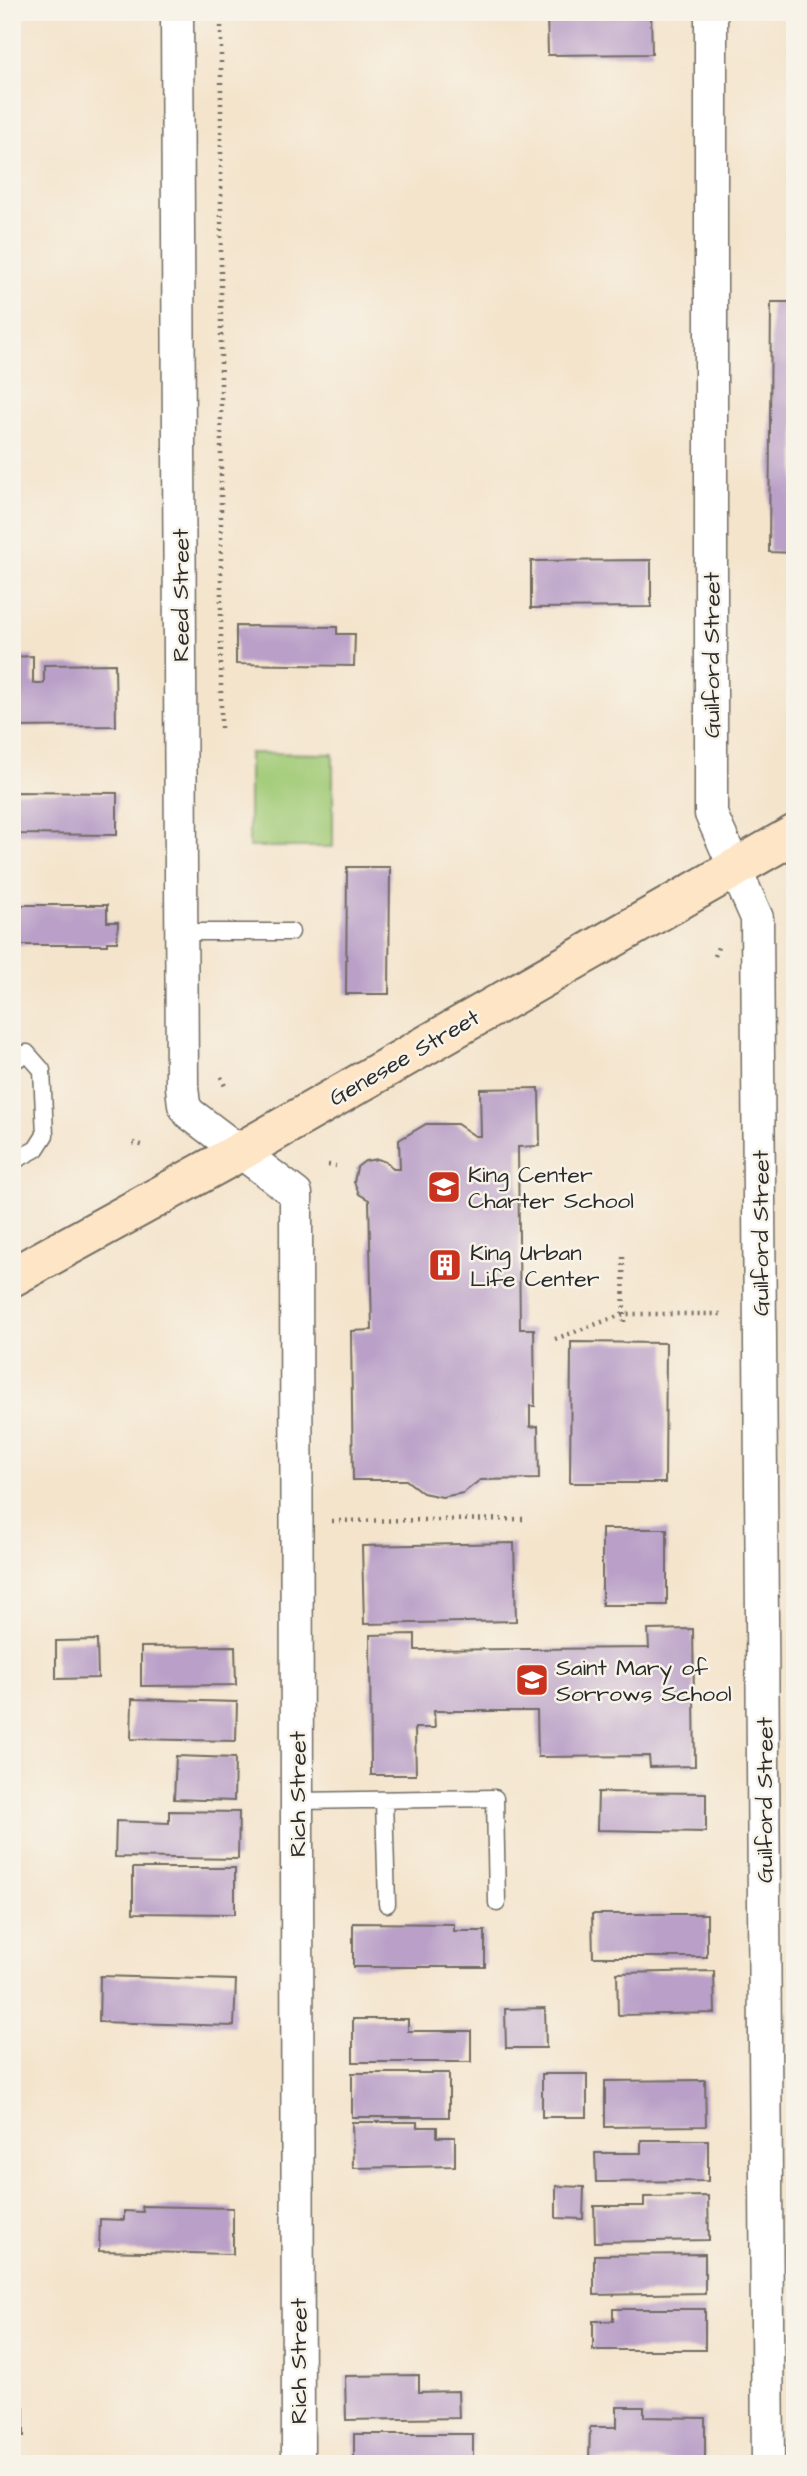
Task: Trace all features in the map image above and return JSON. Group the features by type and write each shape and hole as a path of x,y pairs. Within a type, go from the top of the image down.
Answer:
{"main road":[{"name":"Genesee Street","path":"12,1277 240,1151 795,834"}],"street":[{"name":"Reed Street","path":"177,12 184,1105 189,1113 240,1151"},
{"name":"Guilford Street","path":"711,12 711,814 757,918 768,2464"},
{"name":"Rich Street","path":"240,1151 296,1194 298,2464"}],"lane":[{"path":"181,932 291,932"},
{"path":"12,1062 27,1053 42,1070 45,1135 36,1149 12,1162"},
{"path":"297,1801 495,1798 497,1903"},
{"path":"384,1800 387,1903"}],"path":[{"name":"Reed Street","path":"220,12 220,737"},
{"path":"220,1076 225,1086"},
{"path":"133,1143 145,1146"},
{"path":"328,1165 336,1166"},
{"path":"623,1257 624,1326"},
{"path":"555,1339 624,1314 722,1314"},
{"path":"327,1521 528,1518"}],"green space":[{"path":"249,753 333,754 333,847 249,847"}],"building":[{"path":"651,12 652,54 548,55 547,13"},
{"path":"771,302 795,302 795,553 769,552"},
{"path":"651,560 651,607 531,608 531,561"},
{"path":"236,626 337,627 337,634 355,634 354,666 236,664"},
{"path":"33,656 33,683 44,683 44,665 115,664 116,726 12,727 12,657"},
{"path":"12,792 117,793 117,835 12,834"},
{"path":"347,867 390,867 389,994 346,994"},
{"path":"12,905 107,905 107,922 118,922 117,942 107,942 107,945 12,945"},
{"name":"King Urban Life Center","path":"539,1088 540,1146 518,1147 520,1329 534,1329 535,1406 530,1406 530,1427 538,1426 539,1479 480,1480 463,1493 442,1497 423,1493 406,1480 353,1480 351,1331 372,1330 369,1200 359,1194 354,1182 357,1167 365,1161 378,1159 388,1163 393,1169 400,1169 399,1140 426,1124 457,1124 475,1136 481,1136 480,1089"},
{"path":"571,1342 666,1343 665,1483 570,1483"},
{"path":"602,1529 667,1529 667,1605 602,1605"},
{"path":"514,1543 516,1621 364,1624 362,1546"},
{"name":"Saint Mary of Sorrows School","path":"693,1629 695,1766 650,1767 649,1756 538,1757 537,1711 434,1711 435,1728 415,1728 416,1775 371,1775 370,1635 415,1634 415,1650 649,1648 648,1630"},
{"path":"97,1640 98,1678 56,1679 56,1641"},
{"path":"235,1646 236,1685 141,1686 141,1647"},
{"path":"132,1699 237,1702 236,1741 131,1739"},
{"path":"176,1756 235,1758 234,1801 174,1799"},
{"path":"598,1792 706,1793 706,1832 597,1830"},
{"path":"169,1811 239,1812 238,1859 115,1857 116,1821 169,1823"},
{"path":"133,1868 235,1868 235,1914 133,1913"},
{"path":"592,1914 707,1914 707,1957 593,1957"},
{"path":"353,1923 454,1924 454,1931 485,1931 485,1967 353,1967"},
{"path":"714,1971 715,2013 618,2015 617,1973"},
{"path":"100,1976 236,1980 234,2026 99,2022"},
{"path":"545,2008 546,2048 506,2048 505,2009"},
{"path":"353,2019 408,2019 408,2031 471,2031 471,2062 353,2062"},
{"path":"352,2073 449,2073 449,2117 352,2117"},
{"path":"542,2074 587,2074 587,2117 542,2117"},
{"path":"705,2080 706,2126 605,2127 605,2081"},
{"path":"352,2122 417,2122 417,2127 437,2127 437,2137 455,2137 455,2166 353,2168"},
{"path":"641,2140 708,2140 708,2181 596,2182 595,2153 641,2153"},
{"path":"556,2186 584,2187 583,2219 556,2218"},
{"path":"708,2196 709,2240 595,2242 594,2206 644,2206 644,2197"},
{"path":"142,2206 233,2208 233,2254 99,2251 100,2219 124,2220 124,2211 143,2212"},
{"path":"705,2254 705,2293 594,2295 594,2255"},
{"path":"613,2309 705,2309 705,2350 593,2350 593,2321 613,2321"},
{"path":"419,2375 419,2392 458,2391 459,2418 346,2420 345,2376"},
{"path":"617,2407 644,2407 644,2417 705,2418 705,2460 589,2460 590,2427 617,2427"},
{"path":"12,2408 24,2408 24,2437 12,2437"},
{"path":"354,2434 473,2434 473,2464 354,2464"}],"place":[{"name":"King Center Charter School","path":"444,1187"},
{"name":"King Urban Life Center","path":"445,1265"},
{"name":"Saint Mary of Sorrows School","path":"532,1680"}]}
